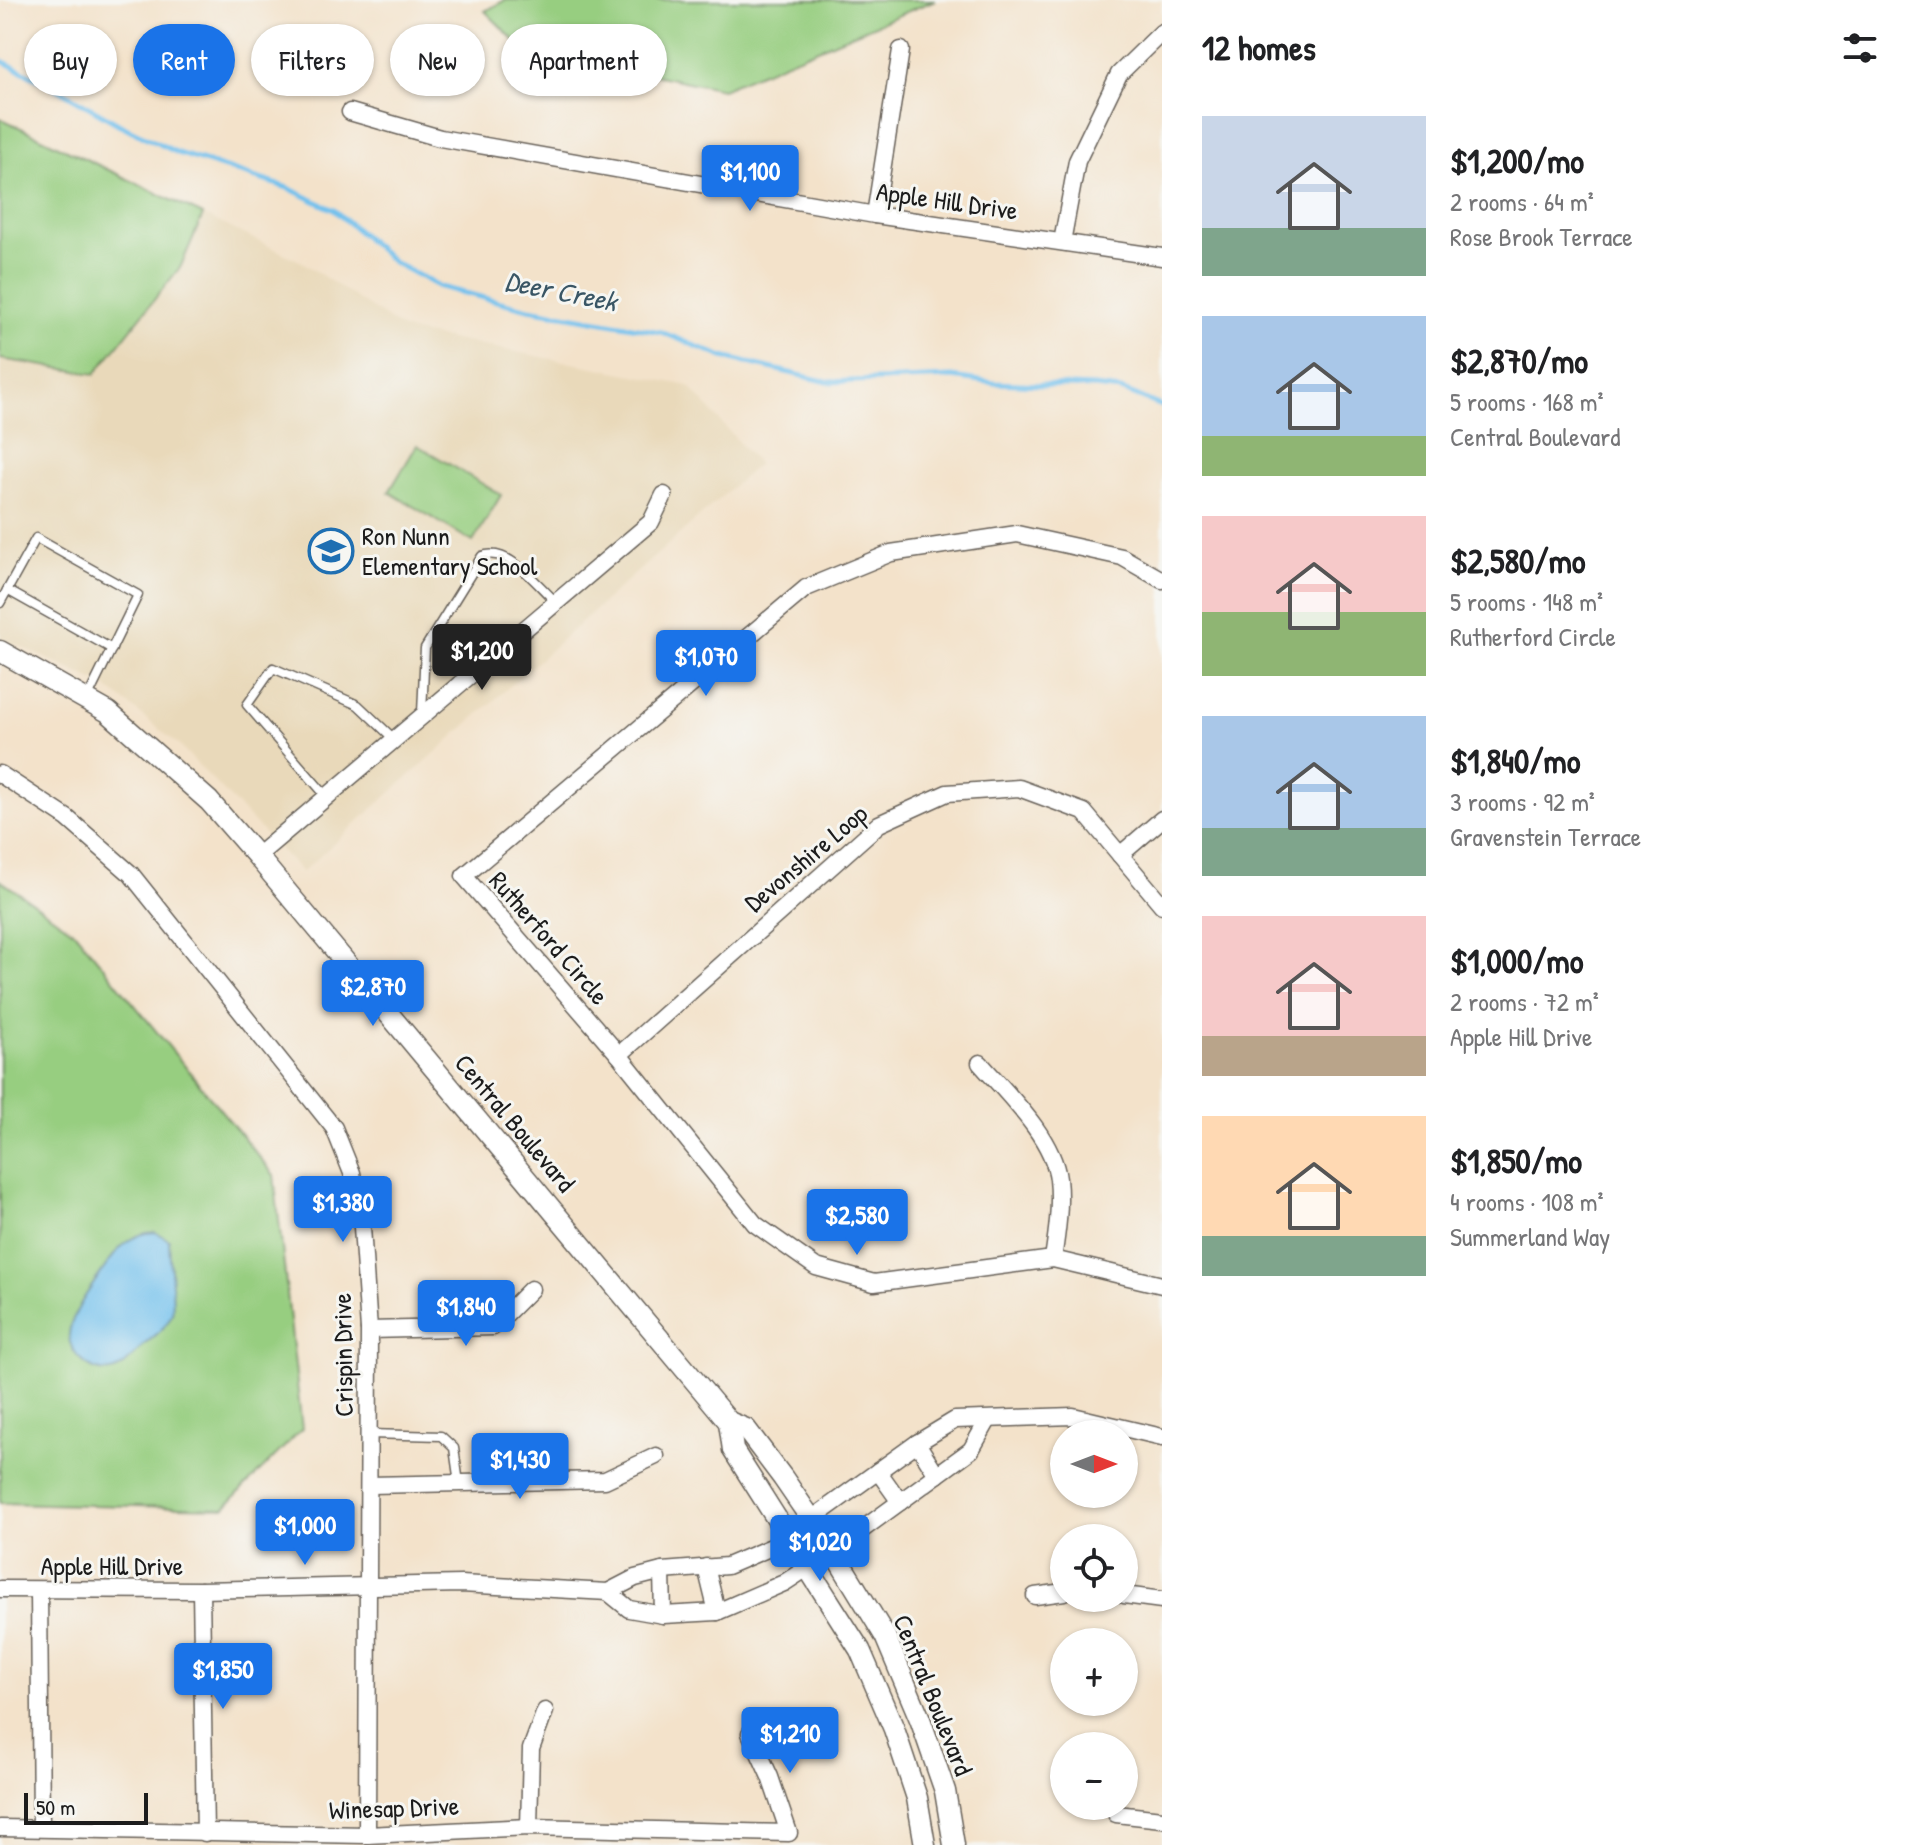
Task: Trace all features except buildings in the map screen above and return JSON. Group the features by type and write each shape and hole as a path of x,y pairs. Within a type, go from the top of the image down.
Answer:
{"street":[{"path":"1062,242 1077,161 1119,74 1162,32"},
{"path":"875,215 901,50"},
{"name":"Apple Hill Drive","path":"350,112 440,138 875,215 1162,257"},
{"path":"257,856 651,522 664,495"},
{"name":"Rutherford Circle","path":"1162,580 1122,557 1017,534 891,553 806,588 464,876 619,1055 755,1224 816,1267 874,1283 1053,1259 1162,1285"},
{"name":"Central Boulevard","path":"0,651 108,712 209,801 729,1422 746,1429 811,1518 885,1636 920,1719 945,1791 954,1845"},
{"name":"Crispin Drive","path":"0,774 67,818 131,874 334,1128 352,1173 362,1227 369,1330 367,1835"},
{"name":"Devonshire Loop","path":"619,1055 879,824 947,793 1019,788 1084,812 1162,905"},
{"path":"1120,855 1162,819"},
{"path":"980,1063 1040,1132 1058,1177 1058,1224 1053,1259"},
{"path":"369,1330 493,1327 531,1289"},
{"name":"Apple Hill Drive","path":"0,1589 201,1590 461,1584 608,1592 635,1578 662,1571 727,1566 774,1546 917,1443 955,1420 1073,1416 1162,1437"},
{"name":"Apple Hill Drive","path":"608,1592 629,1609 663,1615 717,1612 784,1583 971,1450 988,1420"},
{"name":"Central Boulevard","path":"729,1422 733,1450 860,1650 888,1716 917,1798 925,1845"},
{"path":"917,1443 937,1475"},
{"path":"370,1485 605,1480 656,1456"},
{"path":"878,1471 900,1502"},
{"path":"706,1567 717,1612"},
{"path":"662,1571 663,1615"},
{"path":"39,1590 41,1828"},
{"path":"201,1590 205,1833"},
{"path":"1035,1596 1050,1594"},
{"path":"1138,1597 1162,1600"},
{"path":"529,1827 531,1749 545,1711"},
{"name":"Winesap Drive","path":"0,1828 367,1835 529,1827 789,1833 770,1777 750,1733"},
{"path":"1138,1816 1162,1819"}],"lane":[{"path":"0,603 36,538 138,595 87,700"},
{"path":"422,717 425,648 482,556 498,554 508,559 556,603"},
{"path":"7,590 112,649"},
{"path":"327,797 247,705 273,668 358,705 394,740"},
{"path":"368,1434 441,1436 454,1448 459,1483"}],"shaded area":[{"name":"Ron Nunn Elementary School","path":"0,118 302,262 404,330 689,386 758,464 302,872 179,745 104,685 0,637"}],"green space":[{"path":"505,0 935,0 722,89 667,78 667,24 501,24 501,27 485,11"},
{"path":"0,118 203,215 181,266 95,374 0,359"},
{"path":"417,445 501,495 473,542 389,492"},
{"path":"0,880 75,932 274,1175 302,1429 224,1508 0,1503"}],"water":[{"path":"155,1232 169,1240 172,1313 160,1331 125,1364 111,1371 96,1370 83,1362 73,1349 69,1335 73,1319 119,1249 131,1239"}],"waterway":[{"name":"Deer Creek","path":"0,60 178,153 288,188 334,210 393,262 440,287 529,309 661,332 723,357 828,382 952,377 994,383 1094,387 1121,390 1162,406"}],"place":[{"name":"Ron Nunn Elementary School","path":"331,551"}]}
